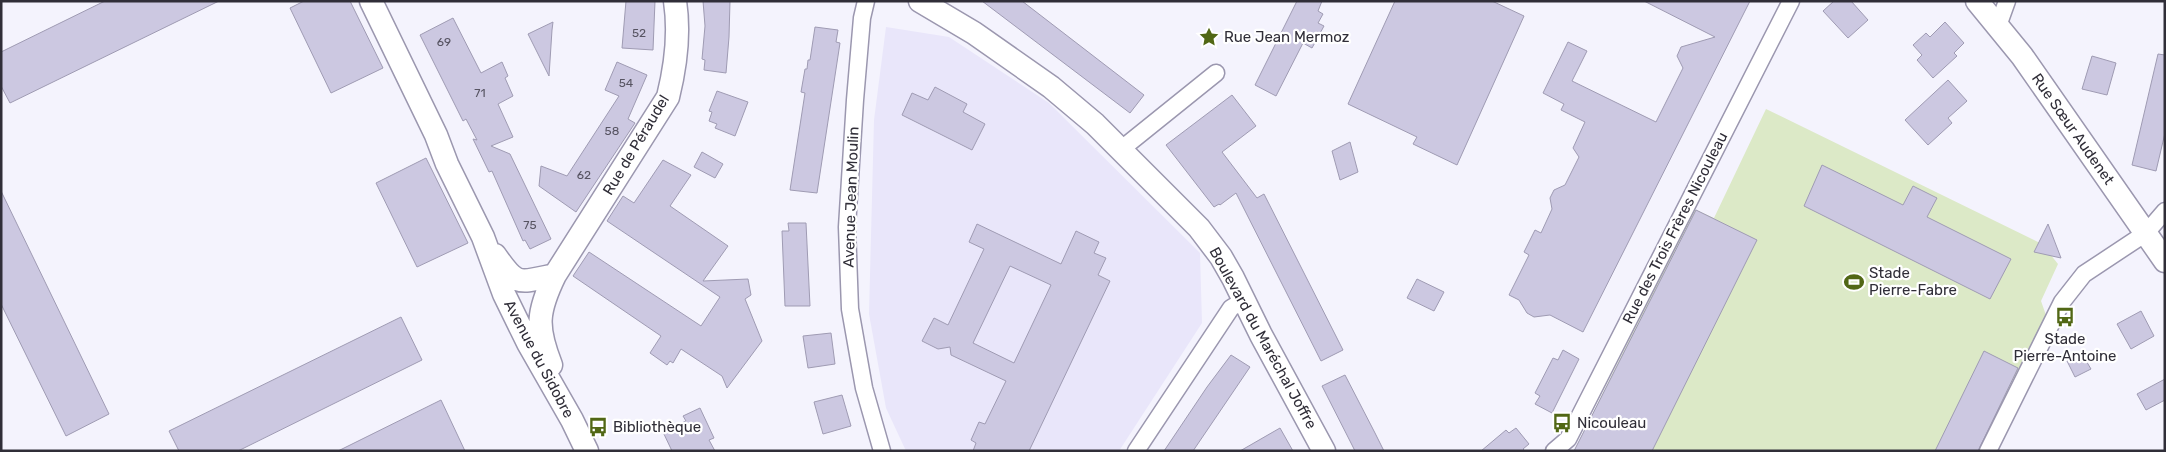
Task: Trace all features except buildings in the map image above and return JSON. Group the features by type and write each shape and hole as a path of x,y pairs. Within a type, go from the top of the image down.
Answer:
{"main road":[{"path":"371,1 436,134 447,164 483,237 510,276 525,282 554,275"},
{"name":"Rue de Péraudel","path":"572,420 544,348 540,332 543,299 554,275 668,97 674,72 679,24 675,1"},
{"name":"Boulevard du Maréchal Joffre","path":"920,1 974,33 1051,87 1095,124 1199,228 1221,257 1324,451"},
{"name":"Rue Sœur Audenet","path":"1976,1 2022,56 2165,261"},
{"name":"Avenue du Sidobre","path":"483,237 504,294 528,343 572,420 587,451"}],"street":[{"name":"Avenue Jean Moulin","path":"866,1 860,36 848,217 850,300 864,388 882,451"},
{"name":"Rue des Trois Frères Nicouleau","path":"1554,451 1568,439 1790,1"},
{"path":"1998,26 2007,1"},
{"path":"1122,151 1129,143 1216,73"},
{"path":"1988,451 2062,302 2084,274 2146,233 2165,211"},
{"path":"1136,451 1231,308 1244,300"}],"shaded area":[{"path":"886,27 949,37 1049,103 1200,253 1202,323 1119,451 906,451 886,408 869,314 874,120"}],"green space":[{"name":"Stade Pierre-Fabre","path":"1766,109 2042,244 2058,264 2041,301 2047,318 1982,451 1574,451 1694,209 1714,218"}],"place":[{"name":"Rue Jean Mermoz","path":"1209,37"},
{"name":"Stade Pierre-Fabre","path":"1854,282"},
{"name":"Stade Pierre-Antoine","path":"2065,317"},
{"name":"Nicouleau","path":"1562,423"},
{"name":"Bibliothèque","path":"598,427"}]}
